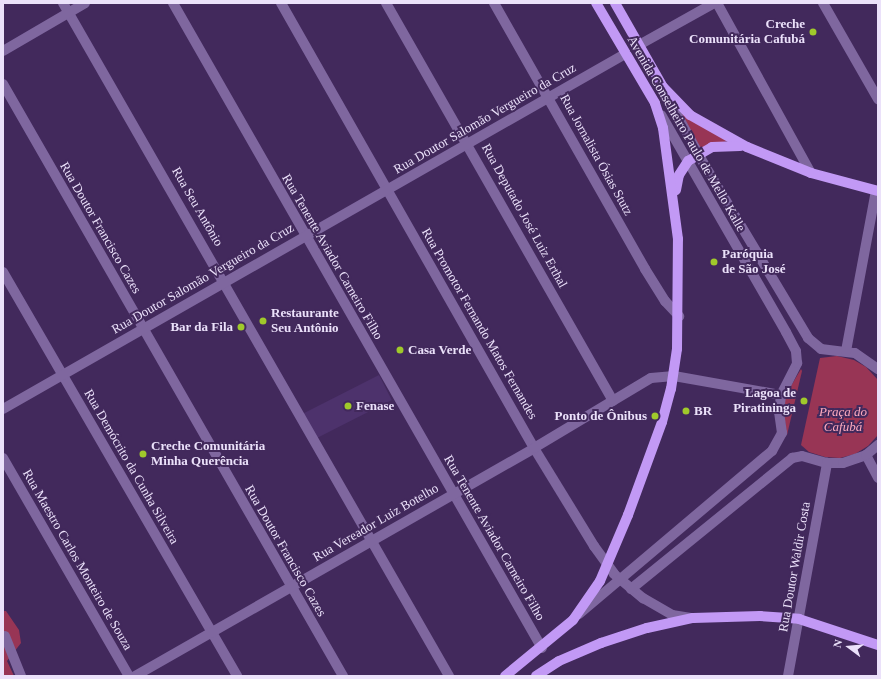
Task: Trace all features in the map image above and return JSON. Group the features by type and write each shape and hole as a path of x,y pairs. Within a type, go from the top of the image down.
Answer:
{"main road":[{"name":"Avenida Conselheiro Paulo de Mello Kalle","path":"596,3 655,103"},
{"name":"Avenida Conselheiro Paulo de Mello Kalle","path":"615,3 662,87"},
{"path":"662,87 690,115 747,147 811,173 877,191"},
{"path":"655,103 667,147 676,206"},
{"path":"505,676 542,648 579,614 607,564 654,443 674,376 679,316 676,206 678,180 688,161 699,154 721,146 747,147"},
{"path":"536,676 559,661 630,632 693,618 760,616 799,619 878,645"}],"street":[{"name":"Rua Seu Antônio","path":"63,3 225,281 449,676"},
{"path":"3,51 85,3"},
{"name":"Rua Tenente Aviador Carneiro Filho","path":"173,3 542,648"},
{"name":"Rua Promotor Fernando Matos Fernandes","path":"281,3 534,448 607,564 620,579 631,588 672,615 693,618"},
{"name":"Rua Deputado José Luiz Erthal","path":"386,3 468,144 613,401"},
{"name":"Rua Jornalista Ósias Stutz","path":"494,3 645,269 666,301 679,316"},
{"path":"640,46 714,3"},
{"path":"717,3 811,173"},
{"path":"823,3 878,99"},
{"name":"Rua Doutor Salomão Vergueiro da Cruz","path":"3,409 625,54"},
{"name":"Rua Doutor Francisco Cazes","path":"3,84 342,676"},
{"name":"Avenida Conselheiro Paulo de Mello Kalle","path":"662,87 699,154 804,333 822,349 846,351"},
{"name":"Avenida Conselheiro Paulo de Mello Kalle","path":"655,103 796,351 797,363 781,395"},
{"path":"877,191 846,351 863,357 878,369"},
{"name":"Rua Demócrito da Cunha Silveira","path":"3,272 237,676"},
{"name":"Rua Vereador Luiz Botelho","path":"136,676 291,586 372,542 651,378 674,376 781,395"},
{"path":"579,614 772,452 780,439 781,395"},
{"path":"631,588 788,461 802,456 827,463 851,461 866,455 878,444"},
{"path":"866,455 878,478"},
{"name":"Rua Maestro Carlos Monteiro de Souza","path":"3,458 129,676"},
{"name":"Rua Doutor Waldir Costa","path":"788,676 827,463"},
{"path":"5,636 21,676"}],"shaded area":[{"name":"Fenase","path":"379,375 392,400 316,439 303,414"}],"green space":[{"path":"674,104 729,141 710,144 700,149"},
{"name":"Praça do Cafubá","path":"837,356 854,360 866,367 878,380 878,435 868,446 855,454 840,458 825,457 809,452 801,445 820,358"},
{"path":"801,369 802,371 787,435 783,408 785,396"},
{"path":"3,611 6,611 19,630 21,643 7,661 14,676 3,676"}],"place":[{"name":"Creche Comunitária Cafubá","path":"813,32"},
{"name":"Paróquia de São José","path":"714,262"},
{"name":"Restaurante Seu Antônio","path":"263,321"},
{"name":"Bar da Fila","path":"241,327"},
{"name":"Casa Verde","path":"400,350"},
{"name":"Lagoa de Piratininga","path":"804,401"},
{"name":"Fenase","path":"348,406"},
{"name":"BR","path":"686,411"},
{"name":"Ponto de Ônibus","path":"655,416"},
{"name":"Creche Comunitária Minha Querência","path":"143,454"}]}
